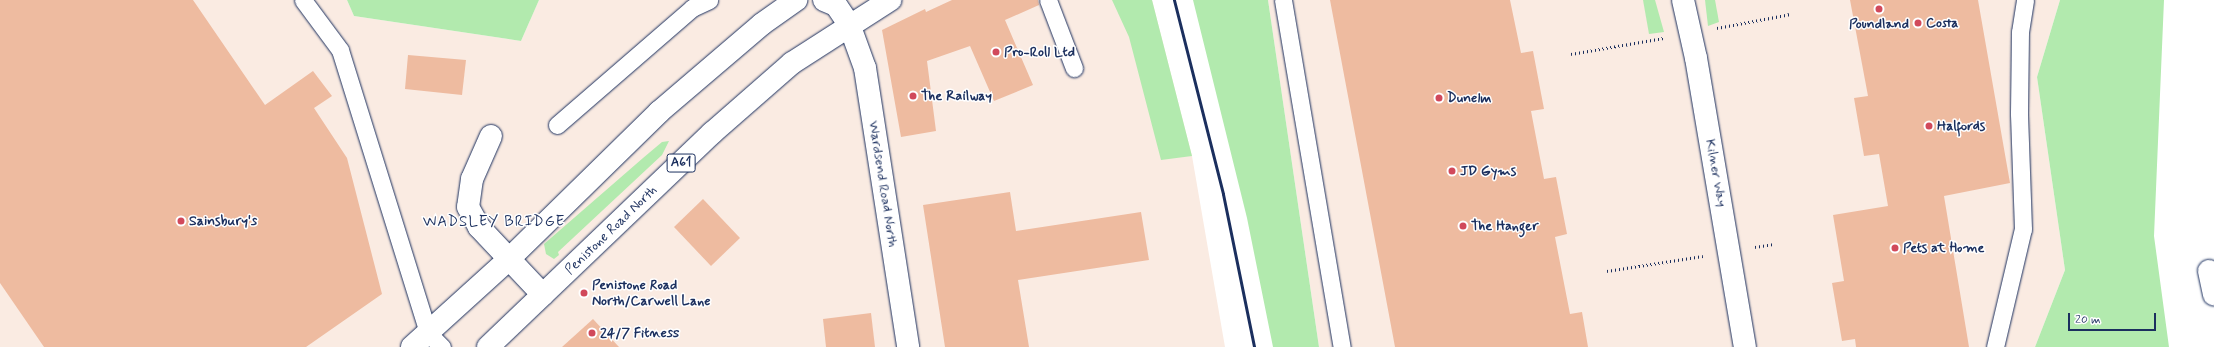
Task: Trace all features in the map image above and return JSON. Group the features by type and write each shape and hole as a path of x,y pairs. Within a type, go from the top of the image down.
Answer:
{"main road":[{"path":"412,347 435,340 510,258 659,112 762,24 796,0"},
{"name":"Wardsend Road North","path":"824,0 836,5 849,24 865,68 908,347"},
{"name":"Penistone Road North","path":"488,347 712,133 792,63 849,24 890,0"},
{"name":"Kilner Way","path":"1683,0 1730,252 1746,347"},
{"path":"491,136 472,179 468,207 479,227 510,258 543,295"},
{"path":"2209,271 2214,294"}],"lane":[{"path":"303,0 340,50 435,340"},
{"path":"556,125 692,8 709,0"},
{"path":"1048,0 1074,68"},
{"path":"1283,0 1342,347"},
{"path":"1995,347 2023,229 2018,112 2020,32 2025,0"}],"path":[{"path":"1607,271 1775,244"}],"shaded area":[{"path":"0,0 347,0 354,16 521,41 539,0 1152,0 1192,156 1225,347 0,347"},
{"path":"1268,0 2060,0 2037,77 2065,270 2035,347 1319,347"}],"green space":[{"path":"347,0 539,0 521,41 354,16"},
{"path":"1112,0 1152,0 1192,156 1161,160 1129,37"},
{"path":"1193,0 1268,0 1319,347 1273,347 1247,218"},
{"path":"1643,0 1655,0 1664,32 1649,34"},
{"path":"1705,0 1715,0 1719,22 1708,26"},
{"path":"2060,0 2164,0 2154,236 2169,347 2035,347 2065,270 2037,77"},
{"path":"669,141 662,155 558,252 559,255 554,259 546,254 544,244 662,142"}],"building":[{"name":"Sainsbury's","path":"0,0 193,0 265,105 313,71 332,96 314,108 347,158 382,294 306,347 44,347 0,283"},
{"path":"952,0 1038,0 1039,5 1005,20 1033,85 994,101 970,46 927,61 936,131 901,137 882,30 925,9 926,12"},
{"path":"1330,0 1510,0 1521,53 1533,51 1544,109 1531,111 1544,179 1556,177 1567,234 1555,237 1570,314 1582,312 1588,347 1395,347"},
{"path":"1850,0 1978,0 2010,183 1944,196 1969,347 1856,347 1855,339 1842,341 1832,283 1844,281 1833,215 1888,206 1879,154 1864,156 1854,98 1868,96"},
{"path":"408,55 466,60 462,95 405,89"},
{"path":"1010,192 1016,231 1141,212 1149,260 1018,280 1029,347 945,347 923,205"},
{"path":"703,199 740,238 711,266 674,227"},
{"path":"871,313 875,347 826,347 823,319"},
{"name":"24/7 Fitness","path":"593,319 619,347 562,347"}],"railway":[{"path":"1174,0 1223,194 1254,347"}],"place":[{"name":"Poundland","path":"1879,9"},
{"name":"Costa","path":"1918,23"},
{"name":"Pro-Roll Ltd","path":"996,52"},
{"name":"The Railway","path":"913,96"},
{"name":"Dunelm","path":"1439,98"},
{"name":"Halfords","path":"1929,126"},
{"name":"JD Gyms","path":"1452,171"},
{"name":"Sainsbury's","path":"181,221"},
{"name":"The Hanger","path":"1463,226"},
{"name":"Pets at Home","path":"1895,248"},
{"name":"Penistone Road North/Carwell Lane","path":"584,293"},
{"name":"24/7 Fitness","path":"592,333"}],"district":[{"name":"WADSLEY BRIDGE","path":"494,223"}]}
